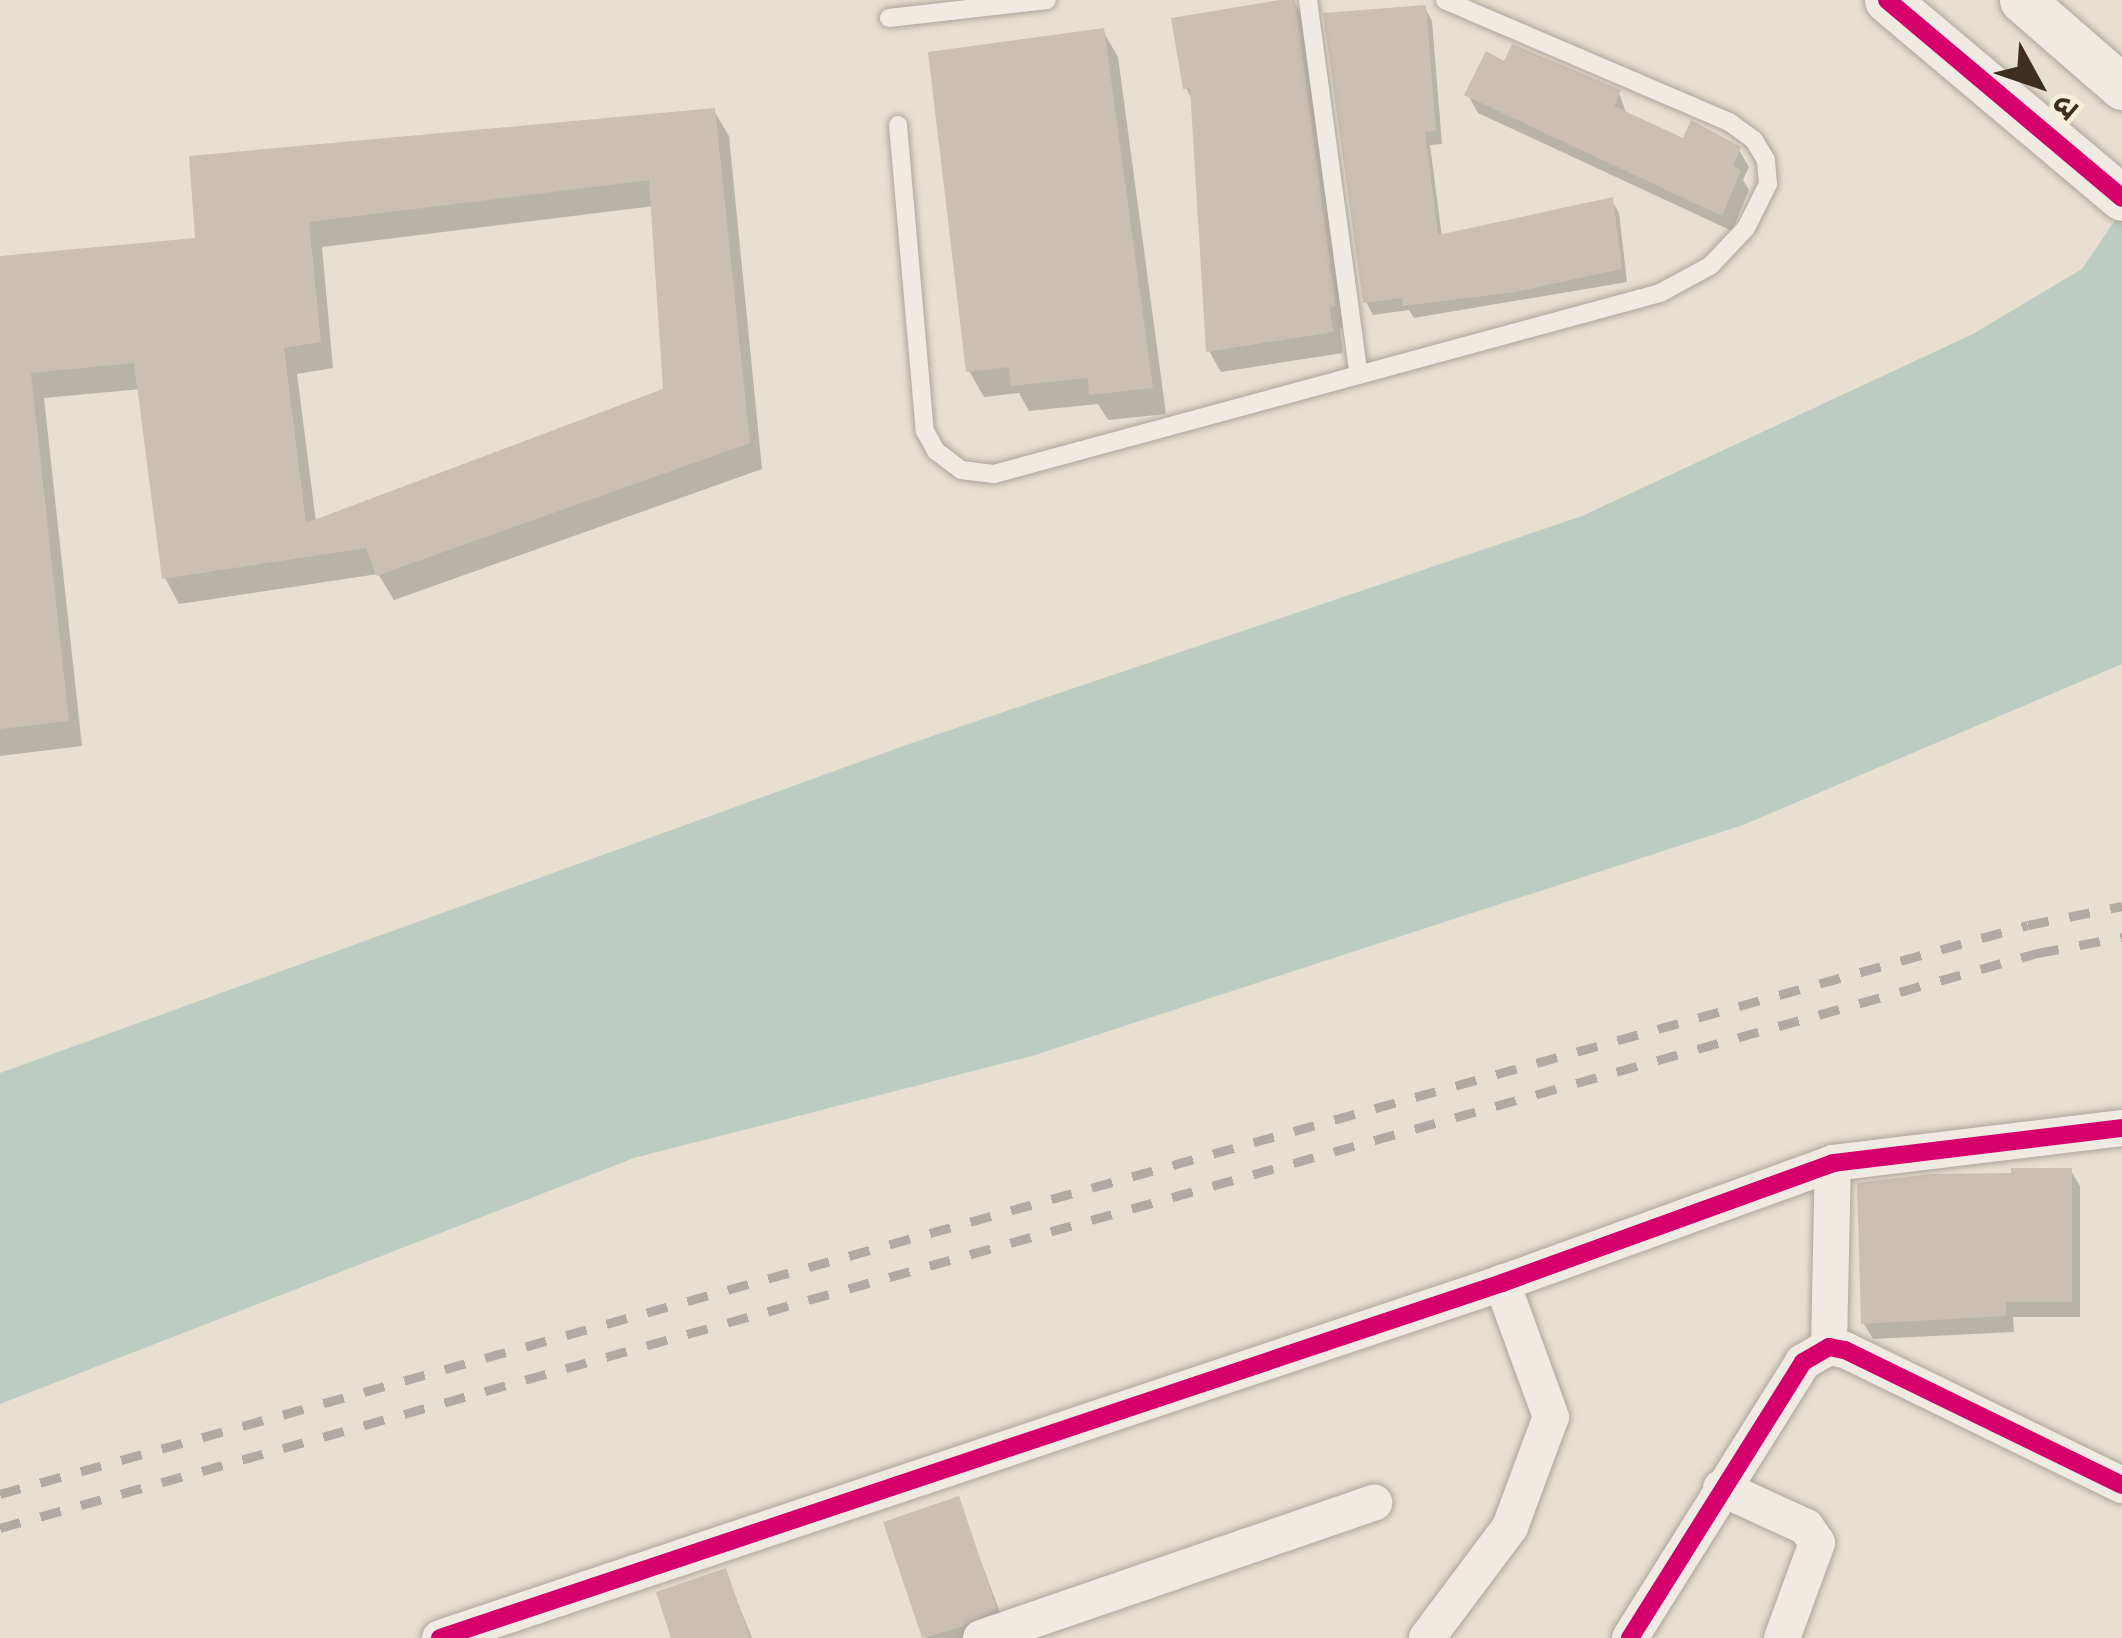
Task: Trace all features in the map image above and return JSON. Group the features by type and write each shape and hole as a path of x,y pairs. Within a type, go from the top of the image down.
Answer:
{"street":[{"path":"1887,0 2104,184"},
{"path":"2022,0 2122,87"},
{"path":"440,1638 1502,1283 1833,1163 2122,1128"},
{"path":"1829,1347 1833,1163"},
{"path":"1427,1638 1510,1527 1551,1417 1502,1283"},
{"path":"1630,1638 1803,1362 1829,1347 1845,1350 2122,1485"},
{"path":"1721,1488 1806,1527 1817,1543 1782,1638"},
{"path":"981,1638 1374,1502"}],"lane":[{"path":"889,18 1047,0"},
{"path":"1308,0 1359,375"},
{"path":"898,125 926,431 936,451 962,470 994,474 1660,293 1710,266 1746,228 1768,184 1766,160 1754,140 1729,122 1444,0"}],"shaded area":[{"path":"2122,210 2122,664 1743,825 1032,1056 634,1158 0,1404 0,1073 909,744 1582,516 1973,334 2082,269"}],"building":[{"path":"1295,0 1336,306 1330,307 1333,332 1206,352 1190,88 1183,89 1171,18"},
{"path":"1426,5 1436,131 1425,132 1438,235 1613,197 1622,269 1515,292 1403,306 1402,298 1363,303 1323,13"},
{"path":"1104,28 1153,388 1089,395 1088,378 1011,386 1009,367 966,372 928,52"},
{"path":"1512,44 1621,90 1614,106 1683,138 1691,120 1741,147 1733,166 1741,170 1722,216 1464,95 1486,51 1504,61"},
{"path":"715,108 750,443 376,576 366,548 162,579 134,363 31,373 69,721 0,729 0,256 195,238 189,156","holes":["649,180 663,389 306,523 284,348 321,342 309,222"]},
{"path":"2011,1168 2072,1168 2072,1302 2006,1302 2006,1316 1861,1324 1857,1183 1931,1174 2011,1173"},
{"path":"959,1496 997,1609 962,1627 922,1638 883,1522"},
{"path":"726,1568 750,1638 671,1638 656,1592"}],"railway":[{"path":"0,1494 2028,925 2122,906"},
{"path":"0,1528 2038,953 2122,937"}],"cycle path":[{"path":"1887,0 2122,198"},
{"path":"440,1638 1502,1283 1833,1163 2122,1128"},
{"path":"1630,1638 1803,1362 1829,1347 1845,1350 2122,1485"}]}
